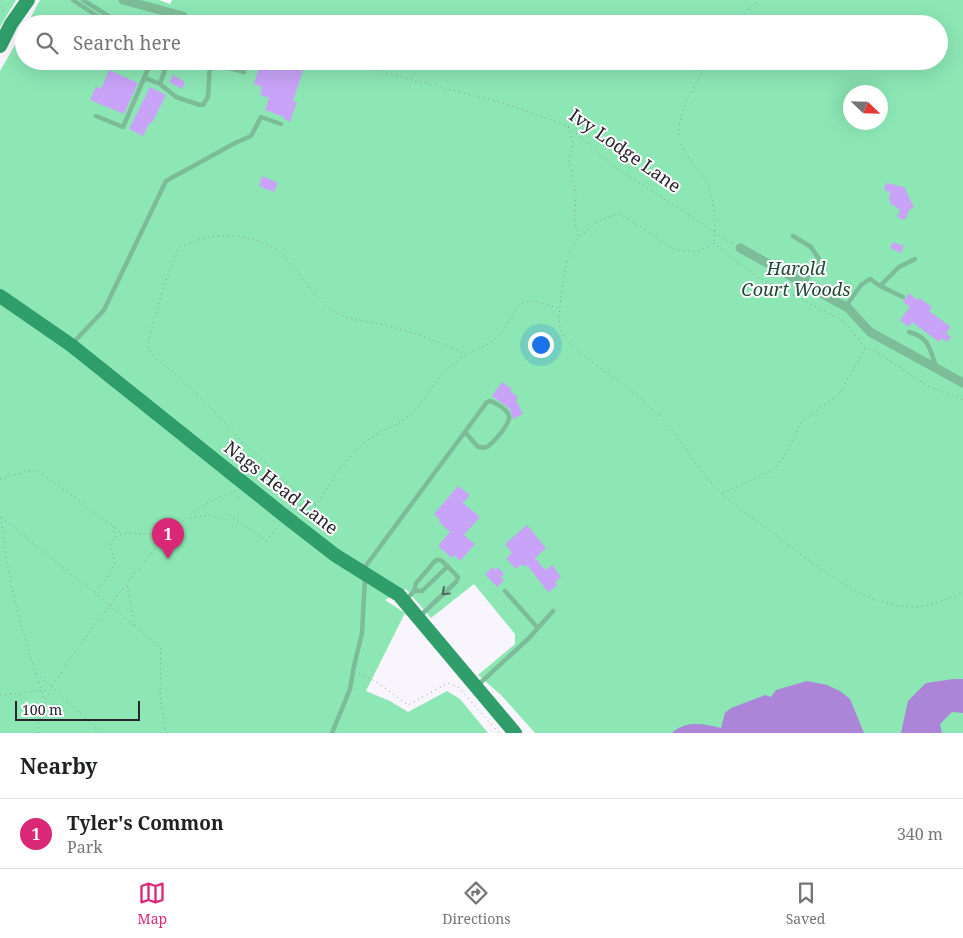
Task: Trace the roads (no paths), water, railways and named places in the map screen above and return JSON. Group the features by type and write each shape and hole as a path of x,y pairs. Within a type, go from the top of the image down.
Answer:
{"street":[{"path":"17,15 28,0"},
{"path":"123,0 179,15"},
{"path":"0,46 15,18"},
{"path":"740,248 846,306 870,332 963,383"},
{"name":"Nags Head Lane","path":"0,296 71,345 335,555 400,595 410,596 418,617 515,733"}],"lane":[{"path":"73,0 96,15"},
{"path":"83,0 107,15"},
{"path":"96,116 123,127 148,70"},
{"path":"160,84 165,70"},
{"path":"145,78 160,84 176,97 203,105 208,97 210,70"},
{"path":"236,70 244,72"},
{"path":"71,345 104,310 166,181 251,136 261,117 281,124"},
{"path":"793,236 810,247 819,259 816,267 804,283"},
{"path":"880,286 899,267 915,259"},
{"path":"846,306 861,285 870,279 903,297"},
{"path":"909,332 918,334 928,342 936,368"},
{"path":"332,733 350,689 362,633 364,573 465,432 488,402 495,403 509,415 510,418 507,424 491,444 486,447 478,447 465,432"},
{"path":"410,596 416,583 436,560 441,560 457,575 456,582 418,617"},
{"path":"410,596 422,591 448,566"},
{"path":"505,591 538,628"},
{"path":"476,687 503,664 553,610"}],"place":[{"name":"Tyler's Common","path":"168,559"}],"park label":[{"name":"Harold Court Woods","path":"796,279"}]}
